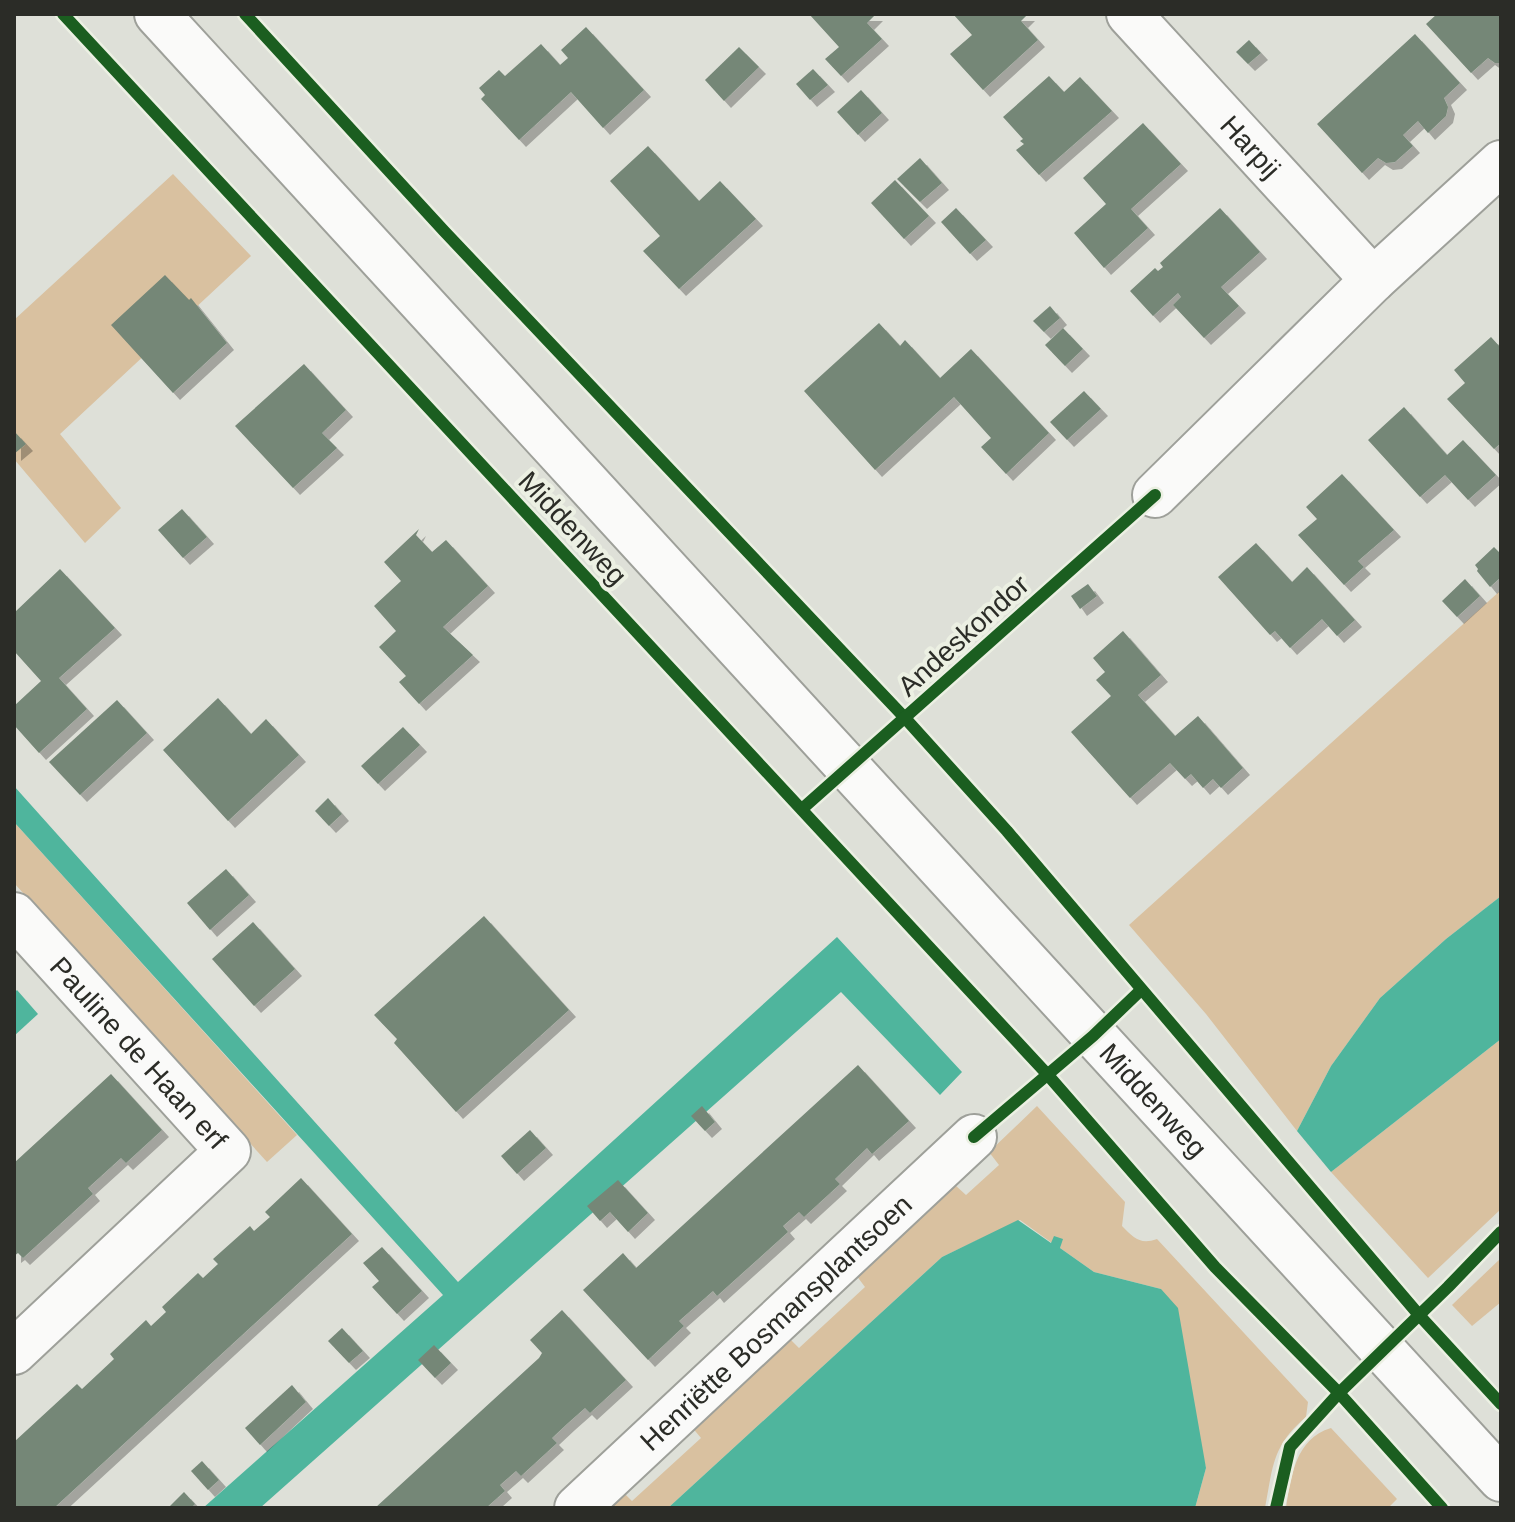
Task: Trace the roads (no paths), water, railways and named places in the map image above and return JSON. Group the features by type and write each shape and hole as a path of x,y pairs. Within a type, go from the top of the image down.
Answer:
{"street":[{"name":"Middenweg","path":"157,14 1501,1479"},
{"name":"Harpij","path":"1129,14 1373,280"},
{"path":"1155,495 1373,280 1501,163"},
{"name":"Pauline de Haan erf","path":"14,915 228,1151 14,1352"},
{"name":"Henriëtte Bosmansplantsoen","path":"577,1508 974,1137"}]}
